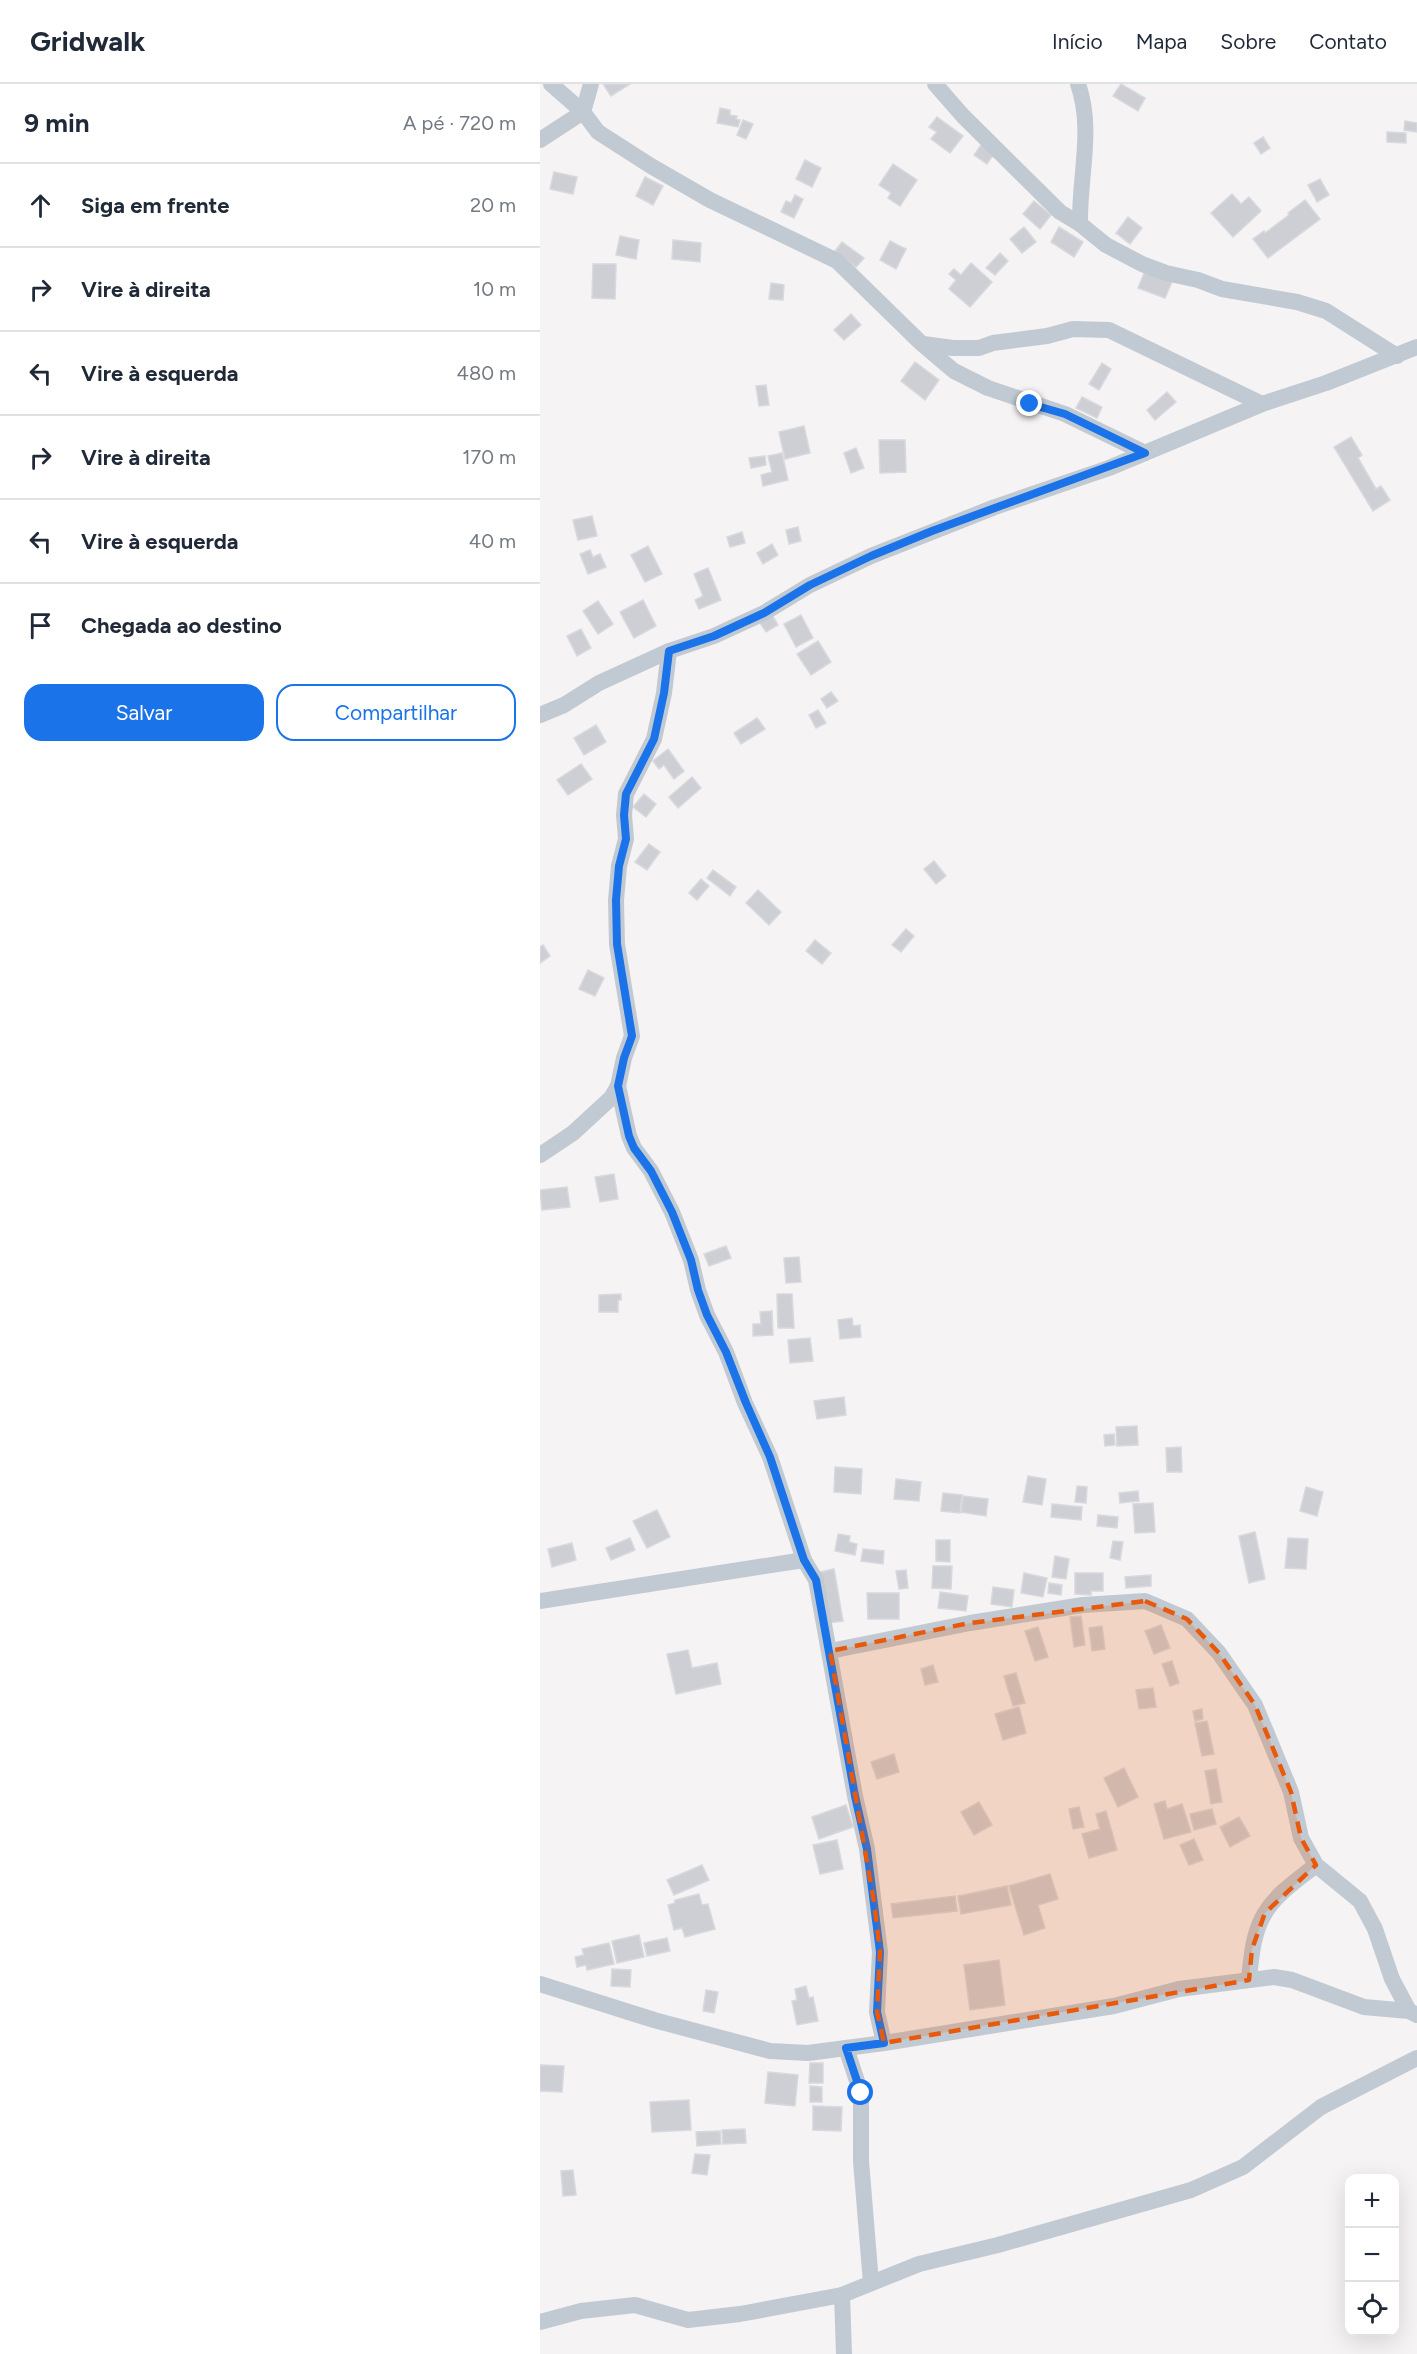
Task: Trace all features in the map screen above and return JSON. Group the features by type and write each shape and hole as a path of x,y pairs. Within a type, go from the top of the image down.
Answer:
{"street":[{"path":"551,84 583,112 598,132 651,166 710,200 837,261 922,344 954,371 988,388 1065,414 1145,453"},
{"path":"540,140 583,112 591,84"},
{"path":"935,84 963,116 1060,212 1080,224 1106,245 1150,267 1222,289 1297,302 1326,311 1397,356"},
{"path":"1078,84 1085,122 1085,168 1080,198 1080,224"},
{"path":"922,344 953,348 979,348 993,343 1047,336 1073,329 1109,330 1262,404"},
{"path":"540,715 564,705 599,683 669,651 714,636 764,613 810,585 871,556 943,527 1145,453 1262,404 1417,347"},
{"path":"540,1155 573,1134 611,1098 618,1086 632,1036 617,944 616,900 619,866 626,839 624,815 626,794 654,739 664,693 669,651"},
{"path":"618,1086 629,1136 634,1148 651,1171 672,1212 691,1260 707,1315 726,1352 770,1457 804,1560 816,1580 855,1796 867,1849 880,1952 877,2012 884,2043"},
{"path":"540,1601 804,1560"},
{"path":"830,1651 970,1623 1083,1605 1145,1601 1187,1619 1220,1653 1255,1705 1291,1792 1301,1838 1316,1864 1360,1901 1375,1929 1392,1979 1413,2013"},
{"path":"1249,1980 1252,1949 1265,1913 1286,1890 1316,1864"},
{"path":"540,1984 654,2020 770,2051 808,2053 1114,2006 1179,1989 1274,1977 1293,1980 1364,2007 1413,2013"},
{"path":"846,2048 861,2093 861,2161 871,2283"},
{"path":"540,2322 581,2311 635,2305 688,2320 740,2314 842,2295 919,2264 1021,2239 1191,2190 1244,2167 1321,2107 1417,2058"},
{"path":"842,2295 844,2354"}],"highlighted area":[{"path":"1145,1601 1187,1619 1219,1653 1255,1705 1291,1792 1301,1838 1316,1865 1265,1913 1252,1949 1249,1980 884,2043 877,2012 880,1952 874,1902 830,1651 970,1623"}],"building":[{"path":"603,84 630,84 611,96"},
{"path":"1121,84 1145,98 1138,111 1113,96"},
{"path":"720,108 730,110 730,115 737,116 736,119 740,120 738,127 717,123"},
{"path":"937,117 963,136 950,153 931,139 937,132 929,127"},
{"path":"743,120 753,124 746,139 737,135"},
{"path":"1405,121 1417,123 1417,132 1404,130"},
{"path":"1387,132 1406,133 1406,143 1387,142"},
{"path":"1263,137 1270,148 1261,154 1254,143"},
{"path":"981,145 994,154 987,164 974,155"},
{"path":"805,160 821,168 812,187 796,179"},
{"path":"893,164 917,180 900,206 888,198 891,193 879,185"},
{"path":"554,172 577,177 573,194 550,189"},
{"path":"645,177 663,186 653,205 636,196"},
{"path":"1320,179 1329,195 1317,202 1308,185"},
{"path":"1232,194 1241,204 1249,197 1261,211 1233,237 1211,213"},
{"path":"795,195 803,199 794,218 781,212 786,201 791,203"},
{"path":"1305,200 1320,219 1268,258 1253,239 1289,215 1288,213"},
{"path":"1034,201 1051,215 1040,229 1023,214"},
{"path":"1128,217 1142,228 1130,244 1116,233"},
{"path":"1024,227 1036,242 1022,253 1010,239"},
{"path":"1059,227 1083,242 1074,257 1051,242"},
{"path":"620,236 639,240 636,259 616,255"},
{"path":"673,240 701,243 700,262 672,259"},
{"path":"890,241 906,249 896,269 880,260"},
{"path":"842,242 864,258 856,267 835,251"},
{"path":"1000,253 1008,261 995,275 986,268"},
{"path":"971,263 992,282 970,307 949,289 956,280 949,274 954,269 961,275"},
{"path":"593,264 616,264 615,299 592,298"},
{"path":"1145,271 1172,282 1165,298 1138,288"},
{"path":"771,283 784,285 783,300 769,299"},
{"path":"851,314 861,325 844,340 834,330"},
{"path":"915,362 939,380 925,400 901,381"},
{"path":"1102,363 1111,369 1099,390 1089,384"},
{"path":"766,385 769,405 759,406 756,386"},
{"path":"1167,392 1176,402 1155,420 1147,410"},
{"path":"1082,397 1102,407 1097,418 1076,408"},
{"path":"804,426 810,453 785,459 779,432"},
{"path":"1351,437 1362,455 1358,458 1376,489 1381,486 1390,500 1373,511 1334,447"},
{"path":"879,440 905,440 906,472 880,473"},
{"path":"856,448 864,468 851,473 844,453"},
{"path":"782,453 788,480 763,486 761,475 772,472 768,456"},
{"path":"765,456 766,465 751,468 749,458"},
{"path":"592,516 597,536 578,540 573,520"},
{"path":"798,527 801,541 789,544 786,530"},
{"path":"742,532 745,543 730,547 727,537"},
{"path":"772,544 778,555 763,564 757,553"},
{"path":"648,546 662,574 645,582 631,555"},
{"path":"590,550 593,557 600,554 606,567 588,574 580,554"},
{"path":"708,568 721,600 699,609 695,600 703,596 694,574"},
{"path":"643,600 656,626 634,638 620,612"},
{"path":"598,601 613,624 598,634 583,611"},
{"path":"772,615 778,625 766,632 760,623"},
{"path":"801,615 813,638 796,647 784,624"},
{"path":"581,629 591,648 577,656 567,636"},
{"path":"818,641 831,662 811,675 797,654"},
{"path":"831,692 838,701 827,708 821,699"},
{"path":"818,710 826,723 816,728 809,715"},
{"path":"757,718 765,729 741,744 734,733"},
{"path":"596,725 606,742 584,755 574,738"},
{"path":"668,749 684,771 674,779 664,765 659,769 653,761"},
{"path":"581,764 592,779 568,795 557,780"},
{"path":"692,777 701,788 678,808 669,797"},
{"path":"644,794 656,804 646,817 633,807"},
{"path":"649,844 660,852 647,870 635,862"},
{"path":"934,861 946,876 936,884 924,869"},
{"path":"713,870 736,887 730,896 707,878"},
{"path":"701,879 709,886 697,900 689,893"},
{"path":"758,890 781,912 769,925 746,903"},
{"path":"906,929 914,936 901,952 892,945"},
{"path":"815,940 831,953 822,964 806,951"},
{"path":"543,945 550,956 540,963 540,947"},
{"path":"588,970 604,978 595,996 579,989"},
{"path":"614,1174 618,1199 600,1202 595,1177"},
{"path":"567,1187 570,1207 542,1210 540,1190"},
{"path":"726,1246 731,1258 709,1266 704,1254"},
{"path":"799,1257 801,1282 786,1283 784,1258"},
{"path":"621,1294 621,1300 618,1300 618,1312 599,1312 599,1295"},
{"path":"777,1294 792,1294 794,1328 778,1328"},
{"path":"772,1311 773,1335 753,1336 753,1324 761,1324 760,1312"},
{"path":"852,1318 853,1326 860,1325 861,1337 840,1339 838,1320"},
{"path":"810,1338 813,1361 790,1363 788,1340"},
{"path":"844,1397 846,1415 817,1419 814,1401"},
{"path":"1137,1426 1138,1445 1117,1446 1116,1427"},
{"path":"1114,1434 1115,1445 1105,1446 1104,1435"},
{"path":"1181,1447 1182,1472 1167,1472 1166,1448"},
{"path":"835,1467 862,1469 861,1494 834,1492"},
{"path":"1028,1476 1046,1479 1042,1505 1023,1502"},
{"path":"896,1479 921,1482 919,1501 894,1499"},
{"path":"1077,1486 1087,1487 1086,1503 1075,1502"},
{"path":"1306,1487 1323,1492 1317,1516 1300,1511"},
{"path":"1138,1491 1139,1501 1120,1503 1119,1493"},
{"path":"943,1493 962,1495 960,1513 941,1511"},
{"path":"963,1496 988,1499 986,1516 961,1512"},
{"path":"1153,1503 1155,1532 1135,1533 1133,1504"},
{"path":"1052,1504 1082,1507 1081,1520 1051,1517"},
{"path":"657,1510 670,1537 647,1548 633,1521"},
{"path":"1098,1515 1118,1517 1117,1528 1097,1526"},
{"path":"1255,1532 1265,1579 1249,1583 1239,1536"},
{"path":"838,1534 850,1536 849,1542 857,1544 855,1555 835,1551"},
{"path":"630,1538 635,1550 611,1560 606,1548"},
{"path":"1288,1538 1308,1539 1306,1569 1285,1568"},
{"path":"936,1540 950,1540 950,1562 936,1561"},
{"path":"1113,1541 1123,1542 1120,1560 1110,1558"},
{"path":"572,1543 576,1560 552,1567 548,1549"},
{"path":"863,1549 884,1551 883,1564 861,1561"},
{"path":"1055,1556 1069,1559 1066,1579 1052,1577"},
{"path":"933,1566 952,1566 951,1589 932,1588"},
{"path":"834,1569 843,1621 829,1623 820,1572"},
{"path":"906,1570 908,1588 899,1589 896,1571"},
{"path":"1024,1573 1047,1578 1043,1597 1021,1593"},
{"path":"1075,1573 1103,1573 1103,1591 1091,1591 1091,1595 1075,1594"},
{"path":"1151,1575 1151,1586 1126,1588 1125,1577"},
{"path":"1049,1583 1062,1585 1061,1595 1048,1593"},
{"path":"993,1587 1014,1590 1012,1607 991,1604"},
{"path":"940,1592 968,1596 966,1611 938,1608"},
{"path":"867,1593 899,1593 899,1619 868,1619"},
{"path":"1081,1616 1085,1645 1074,1647 1070,1617"},
{"path":"1161,1625 1170,1648 1154,1654 1145,1631"},
{"path":"1102,1626 1105,1649 1092,1651 1089,1628"},
{"path":"1038,1627 1048,1657 1035,1661 1025,1631"},
{"path":"688,1650 692,1668 717,1663 721,1684 676,1694 667,1654"},
{"path":"1172,1661 1179,1683 1170,1686 1162,1664"},
{"path":"933,1665 938,1682 925,1685 921,1669"},
{"path":"1016,1673 1025,1703 1013,1706 1004,1676"},
{"path":"1153,1688 1156,1707 1139,1709 1136,1690"},
{"path":"1019,1707 1026,1733 1003,1740 995,1714"},
{"path":"1202,1709 1203,1719 1195,1721 1193,1711"},
{"path":"1207,1721 1214,1754 1202,1756 1195,1723"},
{"path":"894,1754 899,1772 877,1779 871,1762"},
{"path":"1124,1768 1138,1797 1118,1807 1104,1778"},
{"path":"1216,1769 1222,1802 1211,1804 1205,1771"},
{"path":"1165,1801 1167,1809 1182,1804 1191,1832 1164,1839 1154,1804"},
{"path":"979,1802 992,1825 974,1835 961,1812"},
{"path":"846,1805 853,1827 819,1839 812,1817"},
{"path":"1079,1807 1084,1827 1073,1829 1069,1809"},
{"path":"1212,1809 1216,1824 1194,1830 1190,1814"},
{"path":"1106,1811 1117,1850 1089,1858 1082,1834 1100,1829 1096,1814"},
{"path":"1239,1817 1250,1836 1230,1847 1220,1827"},
{"path":"1194,1839 1203,1860 1189,1865 1180,1845"},
{"path":"837,1840 843,1869 820,1874 813,1845"},
{"path":"702,1865 709,1880 674,1895 667,1880"},
{"path":"1050,1874 1058,1899 1038,1905 1045,1928 1024,1935 1009,1886"},
{"path":"1007,1886 1011,1905 961,1914 958,1896"},
{"path":"699,1894 702,1905 708,1904 715,1929 685,1937 682,1928 674,1930 668,1905 675,1903 675,1900"},
{"path":"955,1896 957,1911 893,1918 891,1904"},
{"path":"639,1935 644,1957 617,1963 612,1941"},
{"path":"667,1938 670,1951 647,1956 644,1943"},
{"path":"609,1943 614,1964 587,1970 586,1965 577,1967 575,1957 584,1955 582,1949"},
{"path":"999,1960 1005,2005 970,2010 964,1965"},
{"path":"612,1969 631,1970 630,1987 611,1986"},
{"path":"806,1986 809,1998 813,1997 818,2021 797,2025 792,2001 797,2000 795,1989"},
{"path":"706,1990 718,1992 714,2013 703,2011"},
{"path":"810,2063 823,2063 823,2083 809,2083"},
{"path":"540,2065 564,2066 562,2092 540,2091"},
{"path":"768,2072 798,2075 795,2106 765,2103"},
{"path":"810,2086 822,2087 822,2102 810,2102"},
{"path":"689,2100 691,2130 652,2132 650,2102"},
{"path":"813,2106 842,2107 841,2131 813,2130"},
{"path":"745,2129 746,2143 723,2144 722,2130"},
{"path":"720,2131 721,2144 697,2146 696,2132"},
{"path":"695,2154 710,2155 707,2175 692,2173"},
{"path":"573,2170 576,2195 563,2196 561,2171"}],"route":[{"path":"861,2093 846,2048 884,2043 877,2012 880,1952 867,1849 855,1796 816,1580 804,1560 770,1457 726,1352 707,1315 691,1260 672,1212 651,1171 634,1148 629,1136 618,1086 632,1036 617,944 616,900 619,866 626,839 624,815 626,794 654,739 664,693 669,651 714,636 764,613 810,585 871,556 995,507 1145,453 1065,414 1030,404"}]}
